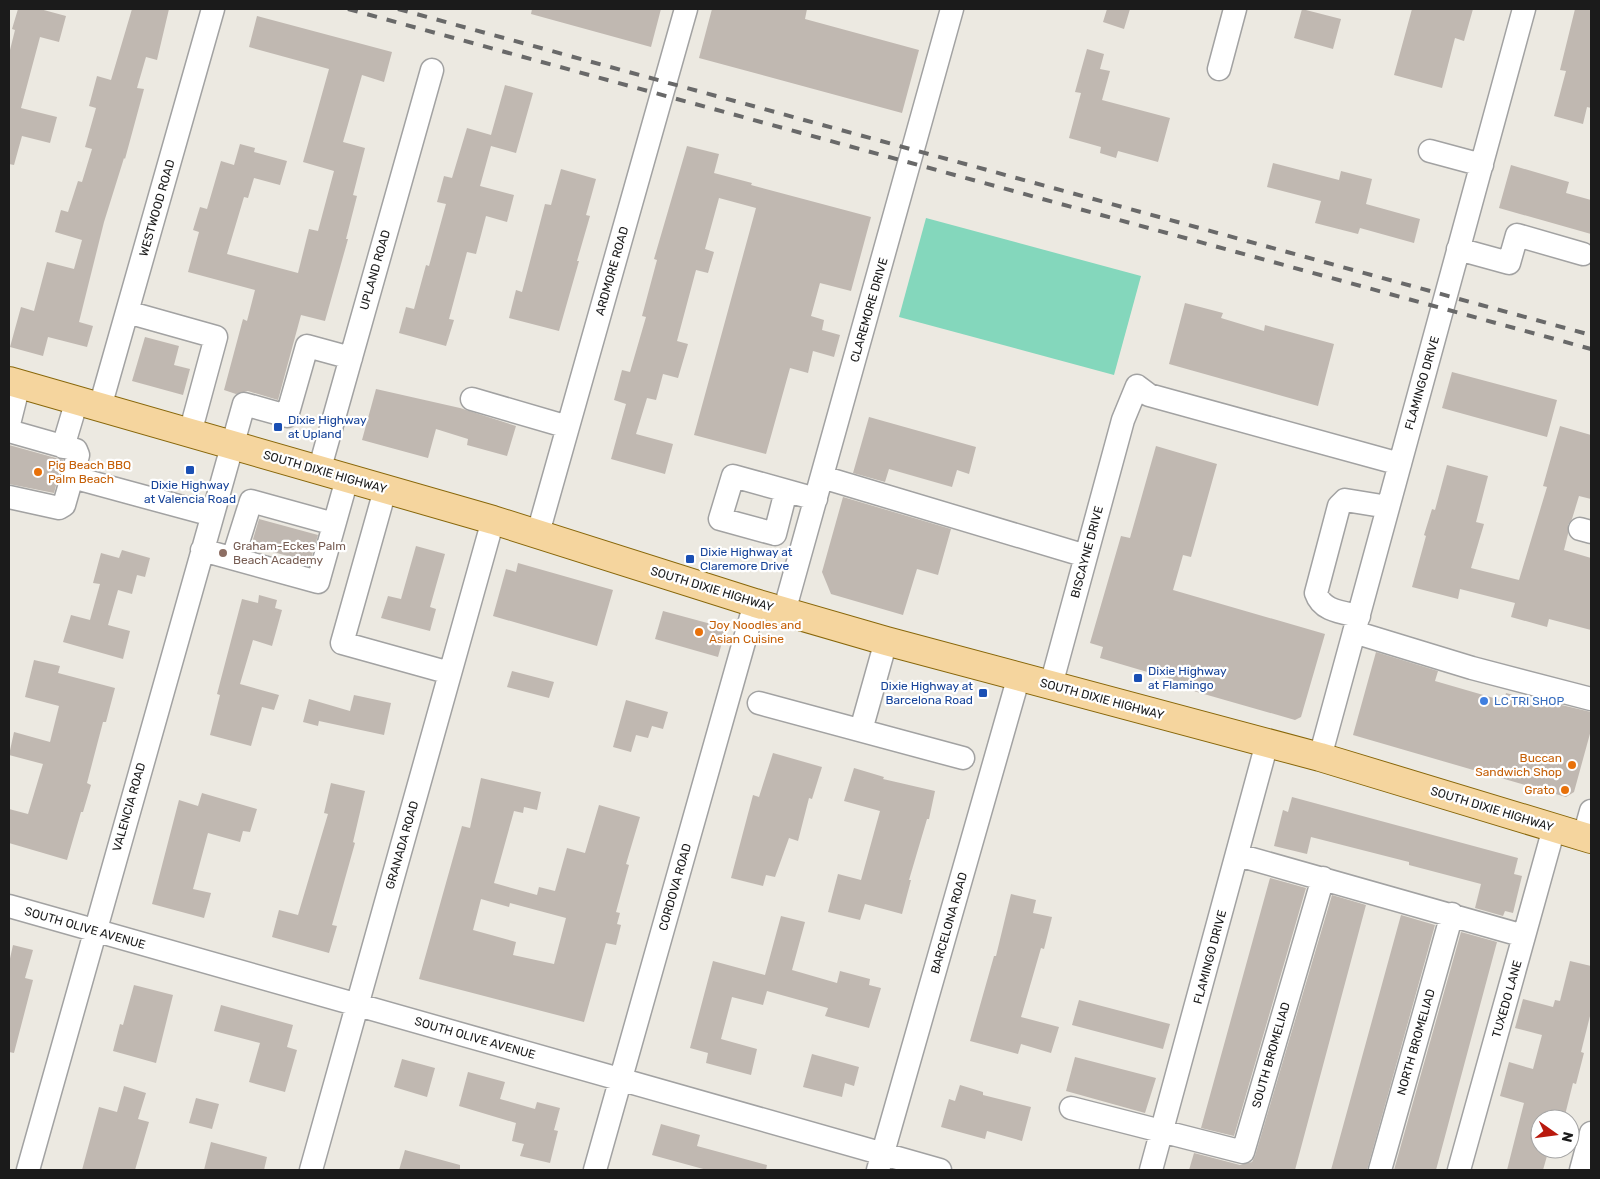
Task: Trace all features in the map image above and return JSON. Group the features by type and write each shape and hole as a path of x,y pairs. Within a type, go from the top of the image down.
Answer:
{"main road":[{"name":"SOUTH DIXIE HIGHWAY","path":"14,382 493,520 755,603 886,642 1320,757 1554,828 1589,829"}],"street":[{"name":"WESTWOOD ROAD","path":"63,447 88,404 127,312 213,9"},
{"name":"ARDMORE ROAD","path":"538,534 686,9"},
{"name":"CLAREMORE DRIVE","path":"784,612 952,9"},
{"path":"1218,69 1235,9"},
{"name":"FLAMINGO DRIVE","path":"1320,757 1524,9"},
{"name":"UPLAND ROAD","path":"319,471 432,70"},
{"path":"1430,151 1482,165"},
{"path":"1458,249 1509,263 1517,235 1583,254"},
{"path":"127,312 216,337 190,433"},
{"name":"VALENCIA ROAD","path":"28,1170 244,404 287,416 307,346 351,358"},
{"path":"9,424 14,382"},
{"name":"BISCAYNE DRIVE","path":"1051,685 1123,420 1137,386 1149,396 1400,464"},
{"path":"472,399 568,427"},
{"path":"9,431 76,450 78,455 64,505 60,508 9,497"},
{"path":"786,491 774,534 720,519 732,476 816,499"},
{"path":"72,477 212,515"},
{"path":"822,477 1086,556"},
{"path":"202,550 318,582 348,479"},
{"path":"385,490 342,643 450,673"},
{"path":"1388,507 1345,500 1339,506 1316,592 1319,601 1326,608 1356,624 1472,668 1591,700"},
{"path":"233,558 251,502 334,524"},
{"name":"GRANADA ROAD","path":"311,1170 493,520"},
{"name":"CORDOVA ROAD","path":"595,1170 755,603"},
{"path":"862,730 886,642"},
{"name":"BARCELONA ROAD","path":"881,1162 1019,676"},
{"path":"759,702 964,758"},
{"name":"FLAMINGO DRIVE","path":"1151,1170 1267,743"},
{"name":"TUXEDO LANE","path":"1459,1170 1554,828"},
{"path":"1238,855 1452,914 1524,936"},
{"name":"SOUTH BROMELIAD","path":"1162,1132 1243,1152 1323,878"},
{"name":"SOUTH OLIVE AVENUE","path":"9,906 620,1079 881,1162 940,1170"},
{"name":"NORTH BROMELIAD","path":"1380,1170 1452,914"},
{"path":"1071,1108 1162,1132"},
{"path":"1580,1170 1591,1133"}],"green space":[{"path":"926,218 1141,276 1114,375 899,317"}],"building":[{"path":"18,9 40,9 66,16 59,42 40,37 21,108 57,117 50,143 22,136 14,165 9,164 9,54 15,30 12,29"},
{"path":"132,9 169,9 157,60 146,57 137,88 144,89 125,159 104,222 79,322 93,326 87,347 48,337 43,356 10,347 21,307 34,311 47,262 74,269 82,240 55,232 61,210 68,212 78,181 82,182 92,149 85,147 96,108 89,106 97,76 111,80"},
{"path":"532,9 661,9 651,47 531,14"},
{"path":"712,9 807,9 805,19 919,50 902,113 699,58"},
{"path":"1107,9 1130,9 1124,29 1103,22"},
{"path":"1302,9 1341,19 1333,49 1294,38"},
{"path":"1412,9 1473,9 1464,41 1455,38 1442,88 1394,75"},
{"path":"1575,9 1591,9 1591,108 1587,107 1583,124 1554,116 1566,71 1560,70"},
{"path":"257,16 392,52 384,82 362,75 343,142 365,148 353,195 357,196 346,239 348,239 325,321 301,315 278,400 248,391 236,394 224,390 243,319 247,321 255,290 188,272 199,232 193,230 200,207 207,209 221,161 234,165 240,144 255,148 254,152 287,161 280,185 254,178 248,198 244,197 227,254 298,273 309,229 318,231 334,171 303,162 329,69 249,47"},
{"path":"1087,49 1104,54 1100,69 1110,71 1102,100 1170,118 1158,162 1118,151 1116,158 1100,153 1101,147 1069,138 1081,93 1075,92"},
{"path":"505,85 533,93 516,153 491,146 480,186 514,195 507,222 486,216 476,254 467,252 449,319 454,320 446,346 399,333 406,307 414,309 426,265 429,266 446,204 437,202 444,176 452,178 467,128 491,135"},
{"path":"687,146 719,154 714,173 752,183 751,185 871,217 851,291 820,283 811,316 824,320 822,330 840,335 834,357 813,351 808,373 790,368 766,454 694,435 756,208 719,198 705,249 714,252 708,273 696,270 677,341 688,344 678,378 663,374 656,400 647,398 636,434 673,444 665,474 611,459 626,404 614,400 622,370 630,372 646,317 642,316 657,260 654,259"},
{"path":"1273,163 1339,180 1341,171 1372,179 1366,204 1420,219 1414,243 1360,228 1358,234 1315,223 1321,201 1267,187"},
{"path":"1511,165 1569,182 1566,193 1591,200 1591,234 1499,208"},
{"path":"561,169 596,179 586,215 590,216 559,331 509,318 516,290 522,292 545,204 551,205"},
{"path":"1185,303 1223,313 1221,318 1264,331 1265,325 1334,344 1318,406 1169,364"},
{"path":"145,337 179,346 174,365 190,369 183,395 132,381"},
{"path":"1452,372 1557,400 1547,437 1442,408"},
{"path":"376,389 460,408 516,426 507,456 467,445 468,439 436,429 428,458 362,440"},
{"path":"869,417 976,447 969,474 957,470 952,487 889,469 885,482 853,473"},
{"path":"1560,426 1591,435 1591,499 1579,496 1572,519 1568,525 1564,550 1591,558 1591,630 1549,619 1547,627 1511,617 1515,603 1460,589 1458,599 1412,587 1426,536 1424,535 1432,509 1435,510 1447,465 1488,476 1476,522 1484,524 1471,568 1519,580 1547,487 1543,486"},
{"name":"Pig Beach BBQ Palm Beach","path":"9,445 63,460 54,493 9,484"},
{"path":"1156,446 1217,464 1191,557 1183,555 1173,590 1325,634 1301,717 1295,720 1169,684 1171,679 1100,658 1103,647 1090,643 1121,536 1130,538"},
{"path":"843,497 951,529 938,575 917,569 903,615 831,594 822,572"},
{"path":"259,519 318,535 310,562 251,546"},
{"path":"416,546 445,554 430,607 436,609 430,631 381,618 388,596 401,599"},
{"path":"122,550 150,558 145,577 137,575 132,594 118,590 108,625 130,631 123,659 63,642 71,615 90,620 100,584 93,583 101,553 119,558"},
{"path":"518,563 613,590 597,646 493,616 506,569 516,572"},
{"path":"259,595 277,600 275,608 282,610 272,646 253,640 240,684 279,695 274,710 262,707 251,746 210,735 220,695 217,694 242,599 258,603"},
{"path":"663,611 726,628 718,657 655,639"},
{"path":"1376,652 1438,671 1435,681 1504,701 1506,693 1552,706 1553,703 1591,712 1591,730 1574,792 1566,797 1353,735"},
{"path":"34,660 60,666 58,673 115,688 106,722 103,722 87,783 91,785 67,860 9,843 9,809 28,814 43,764 9,755 14,732 50,742 59,706 25,697"},
{"path":"512,671 554,682 549,698 507,687"},
{"path":"354,695 391,703 384,735 319,721 318,726 303,722 309,699 350,711"},
{"path":"626,700 668,712 663,729 652,726 648,738 636,735 631,752 613,747"},
{"path":"773,753 822,767 812,799 809,798 798,841 789,838 775,877 766,875 763,886 731,878 753,795 759,797"},
{"path":"854,768 884,777 883,779 935,791 929,819 927,819 909,880 911,880 902,914 865,904 860,920 828,912 838,874 861,880 880,811 844,801"},
{"path":"481,778 541,792 537,810 524,807 523,813 514,811 494,883 537,895 539,887 555,891 567,848 585,853 599,805 640,817 626,864 629,865 616,912 620,913 617,924 621,925 616,945 606,943 584,1022 419,979 462,826 470,828","holes":["481,899 509,907 510,903 566,918 554,964 513,955 516,942 473,930"]},
{"path":"331,783 365,791 353,842 355,843 332,925 337,926 329,953 272,937 279,910 298,915 328,814 324,813"},
{"path":"202,793 257,809 250,832 243,831 240,842 208,833 193,889 211,893 204,918 152,904 179,800 198,806"},
{"path":"1292,797 1518,858 1514,874 1522,876 1513,913 1505,911 1503,916 1475,908 1481,884 1409,865 1409,862 1311,837 1307,854 1274,846 1283,810 1288,812"},
{"path":"1270,878 1306,888 1234,1136 1201,1128"},
{"path":"1011,894 1036,900 1033,913 1052,917 1044,949 1041,948 1021,1017 1059,1027 1051,1053 1021,1044 1018,1054 970,1041 994,956 996,956"},
{"path":"1332,895 1366,905 1295,1170 1189,1170 1194,1153 1240,1165 1252,1162"},
{"path":"1401,915 1435,925 1367,1170 1331,1170"},
{"path":"781,916 805,922 792,970 837,983 840,971 870,979 869,985 881,988 869,1028 825,1016 828,1008 767,991 763,1005 732,997 721,1039 757,1049 751,1075 706,1063 708,1053 690,1048 713,961 765,975"},
{"path":"1461,932 1497,942 1436,1170 1394,1170"},
{"path":"13,945 33,950 25,978 33,980 14,1053 9,1052 9,963"},
{"path":"1570,961 1591,966 1591,1012 1581,1052 1584,1053 1576,1084 1573,1083 1566,1109 1530,1109 1530,1159 1546,1159 1543,1170 1507,1170 1524,1103 1500,1096 1509,1062 1533,1069 1542,1035 1515,1028 1523,999 1553,1007 1555,1000 1560,1001"},
{"path":"134,985 173,995 156,1063 113,1051 120,1024 123,1025"},
{"path":"1079,1000 1170,1024 1163,1049 1072,1025"},
{"path":"221,1005 293,1025 287,1047 297,1050 285,1092 249,1082 260,1043 214,1031"},
{"path":"812,1054 859,1067 854,1086 845,1083 842,1097 803,1087"},
{"path":"1075,1057 1156,1078 1145,1113 1066,1091"},
{"path":"402,1059 435,1068 427,1097 394,1087"},
{"path":"468,1072 505,1082 500,1099 535,1109 537,1102 560,1108 554,1130 558,1131 550,1163 520,1156 524,1144 512,1141 516,1123 459,1106"},
{"path":"960,1085 983,1092 983,1095 1031,1107 1022,1141 987,1131 985,1139 941,1127 949,1099 955,1101"},
{"path":"124,1086 146,1093 138,1119 149,1122 135,1170 82,1170 99,1107 117,1112"},
{"path":"196,1098 219,1104 212,1129 189,1123"},
{"path":"661,1124 700,1135 697,1146 767,1165 766,1170 707,1170 652,1155"},
{"path":"211,1142 267,1157 264,1170 204,1170"},
{"path":"405,1150 460,1165 460,1170 399,1170"}],"railway":[{"path":"348,9 1591,349"},
{"path":"398,9 1591,335"}],"place":[{"name":"Dixie Highway at Upland","path":"278,427"},
{"name":"Dixie Highway at Valencia Road","path":"190,470"},
{"name":"Pig Beach BBQ Palm Beach","path":"38,472"},
{"name":"Graham-Eckes Palm Beach Academy","path":"223,553"},
{"name":"Dixie Highway at Claremore Drive","path":"690,559"},
{"name":"Joy Noodles and Asian Cuisine","path":"699,632"},
{"name":"Dixie Highway at Flamingo","path":"1138,678"},
{"name":"Dixie Highway at Barcelona Road","path":"983,693"},
{"name":"LC TRI SHOP","path":"1484,701"},
{"name":"Buccan Sandwich Shop","path":"1572,765"},
{"name":"Grato","path":"1565,790"}]}
